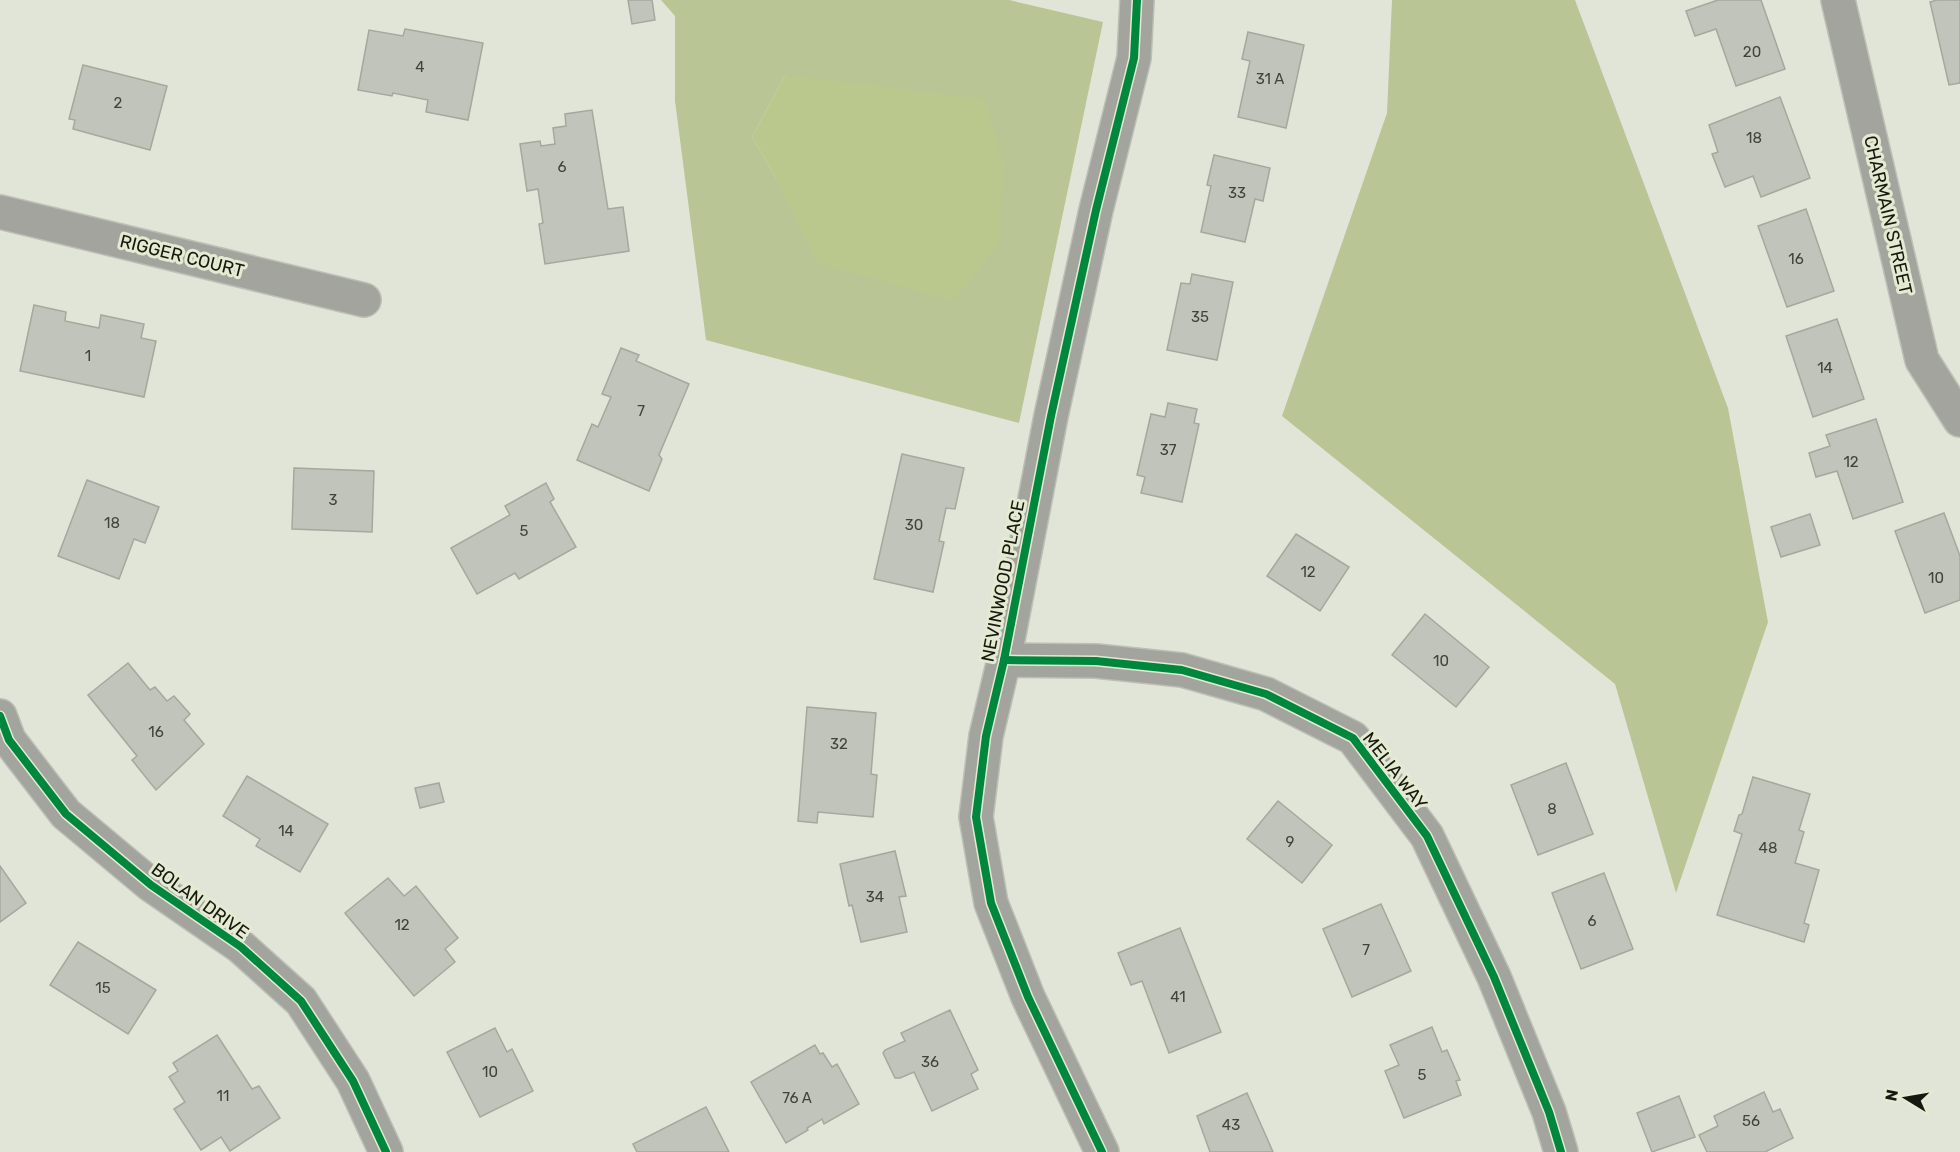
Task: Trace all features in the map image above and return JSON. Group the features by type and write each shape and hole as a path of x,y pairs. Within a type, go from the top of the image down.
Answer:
{"street":[{"name":"NEVINWOOD PLACE","path":"1102,1152 1028,997 991,903 975,818 986,736 1004,660 1050,416 1096,210 1134,58 1137,0"},
{"name":"CHARMAIN STREET","path":"1838,0 1922,360 1960,420"},
{"name":"RIGGER COURT","path":"0,212 364,300"},
{"name":"MELIA WAY","path":"1004,660 1096,661 1182,670 1266,694 1353,738 1427,836 1494,977 1550,1112 1561,1152"},
{"name":"BOLAN DRIVE","path":"0,716 9,740 66,814 151,885 241,947 301,1001 353,1081 386,1152"}],"shaded area":[{"path":"661,0 1009,0 1103,22 1019,423 706,340 675,101 675,16","holes":["785,75 776,178 752,137"]},
{"path":"1392,0 1575,0 1728,408 1768,622 1676,893 1615,684 1282,416 1387,113"},
{"path":"785,75 985,99 1003,163 999,243 954,301 818,263 776,178 752,137"}],"building":[{"path":"628,0 652,0 655,20 632,24"},
{"path":"1718,0 1761,0 1785,69 1736,86 1716,29 1695,36 1686,11"},
{"path":"1960,0 1960,83 1949,85 1930,2"},
{"path":"405,29 483,43 468,120 426,112 428,100 393,93 392,96 358,90 369,30 403,36"},
{"path":"1248,32 1304,45 1286,128 1238,117 1250,61 1242,59"},
{"path":"83,65 167,86 150,150 73,129 75,120 69,119"},
{"path":"1780,97 1810,178 1761,197 1753,176 1725,187 1712,154 1718,152 1709,125"},
{"path":"592,110 608,209 623,207 629,251 545,264 539,224 543,223 538,189 527,191 520,144 540,141 541,146 555,144 553,128 566,126 565,114"},
{"path":"1214,155 1270,168 1263,201 1255,199 1245,242 1201,232 1211,186 1207,185"},
{"path":"1806,209 1834,291 1787,307 1758,226"},
{"path":"1192,274 1233,282 1217,360 1167,350 1181,283 1190,284"},
{"path":"34,305 66,312 65,321 99,328 101,315 144,324 141,338 156,341 144,397 20,371"},
{"path":"1837,319 1864,399 1813,417 1786,336"},
{"path":"621,348 639,355 636,361 689,384 659,455 662,459 649,491 577,460 592,424 598,427 611,397 602,394"},
{"path":"1168,403 1197,409 1194,423 1199,424 1182,502 1141,493 1145,477 1137,475 1151,414 1165,417"},
{"path":"1876,419 1903,502 1853,519 1837,471 1816,477 1809,453 1830,446 1826,435"},
{"path":"902,454 964,468 955,509 946,508 939,541 944,542 933,592 874,579"},
{"path":"294,468 374,471 372,532 292,529"},
{"path":"87,480 159,507 145,543 134,539 119,579 58,556"},
{"path":"546,483 554,499 550,502 576,547 519,579 515,573 477,594 451,548 510,515 505,506"},
{"path":"1944,513 1960,556 1960,600 1925,613 1895,531"},
{"path":"1810,514 1820,545 1781,557 1771,527"},
{"path":"1296,534 1349,567 1320,611 1267,576"},
{"path":"1425,614 1489,667 1456,707 1392,655"},
{"path":"128,663 150,690 155,687 167,701 174,696 190,714 184,720 204,744 156,790 132,760 137,756 88,695"},
{"path":"807,707 876,713 871,774 877,775 873,817 818,812 817,823 798,821"},
{"path":"1566,763 1593,834 1538,855 1511,785"},
{"path":"247,776 328,824 300,872 256,846 260,839 223,816"},
{"path":"1753,777 1810,794 1799,830 1804,832 1795,863 1819,870 1804,923 1809,925 1804,942 1717,915 1742,834 1734,831 1739,815 1742,814"},
{"path":"439,783 444,802 420,808 415,788"},
{"path":"1278,801 1332,845 1302,883 1247,839"},
{"path":"895,851 906,896 899,897 907,932 861,942 852,905 849,906 840,864"},
{"path":"0,866 26,903 0,922"},
{"path":"1604,873 1633,949 1581,969 1552,893"},
{"path":"388,878 404,896 416,886 458,938 445,949 455,962 414,996 345,913"},
{"path":"1381,904 1411,971 1352,997 1323,929"},
{"path":"1180,928 1221,1032 1169,1053 1142,981 1131,985 1118,953"},
{"path":"78,942 156,990 128,1034 50,985"},
{"path":"950,1010 978,1070 971,1074 978,1089 932,1111 914,1072 895,1078 883,1053 905,1041 901,1033"},
{"path":"1432,1027 1442,1052 1447,1050 1460,1080 1456,1081 1461,1095 1404,1118 1385,1071 1399,1065 1390,1045"},
{"path":"495,1028 507,1052 512,1049 533,1091 480,1117 447,1052"},
{"path":"217,1035 252,1089 259,1086 280,1118 230,1151 221,1137 201,1150 174,1109 185,1102 169,1077 178,1071 173,1063"},
{"path":"815,1045 832,1067 837,1064 859,1104 824,1124 822,1119 786,1143 751,1082"},
{"path":"1764,1092 1773,1112 1780,1109 1793,1138 1765,1152 1707,1152 1699,1135 1718,1126 1714,1116"},
{"path":"1247,1093 1273,1152 1210,1152 1197,1116"},
{"path":"1679,1096 1695,1137 1652,1152 1637,1113"},
{"path":"706,1107 729,1152 637,1152 633,1144"}],"cycle path":[{"path":"1102,1152 1028,997 991,903 976,817 986,736 1004,660 1051,416 1096,210 1134,58 1137,0"},
{"path":"1004,660 1096,661 1182,670 1266,694 1353,738 1427,836 1494,977 1549,1112 1561,1152"},
{"path":"0,716 9,740 66,814 151,885 241,947 301,1001 353,1081 386,1152"}]}
